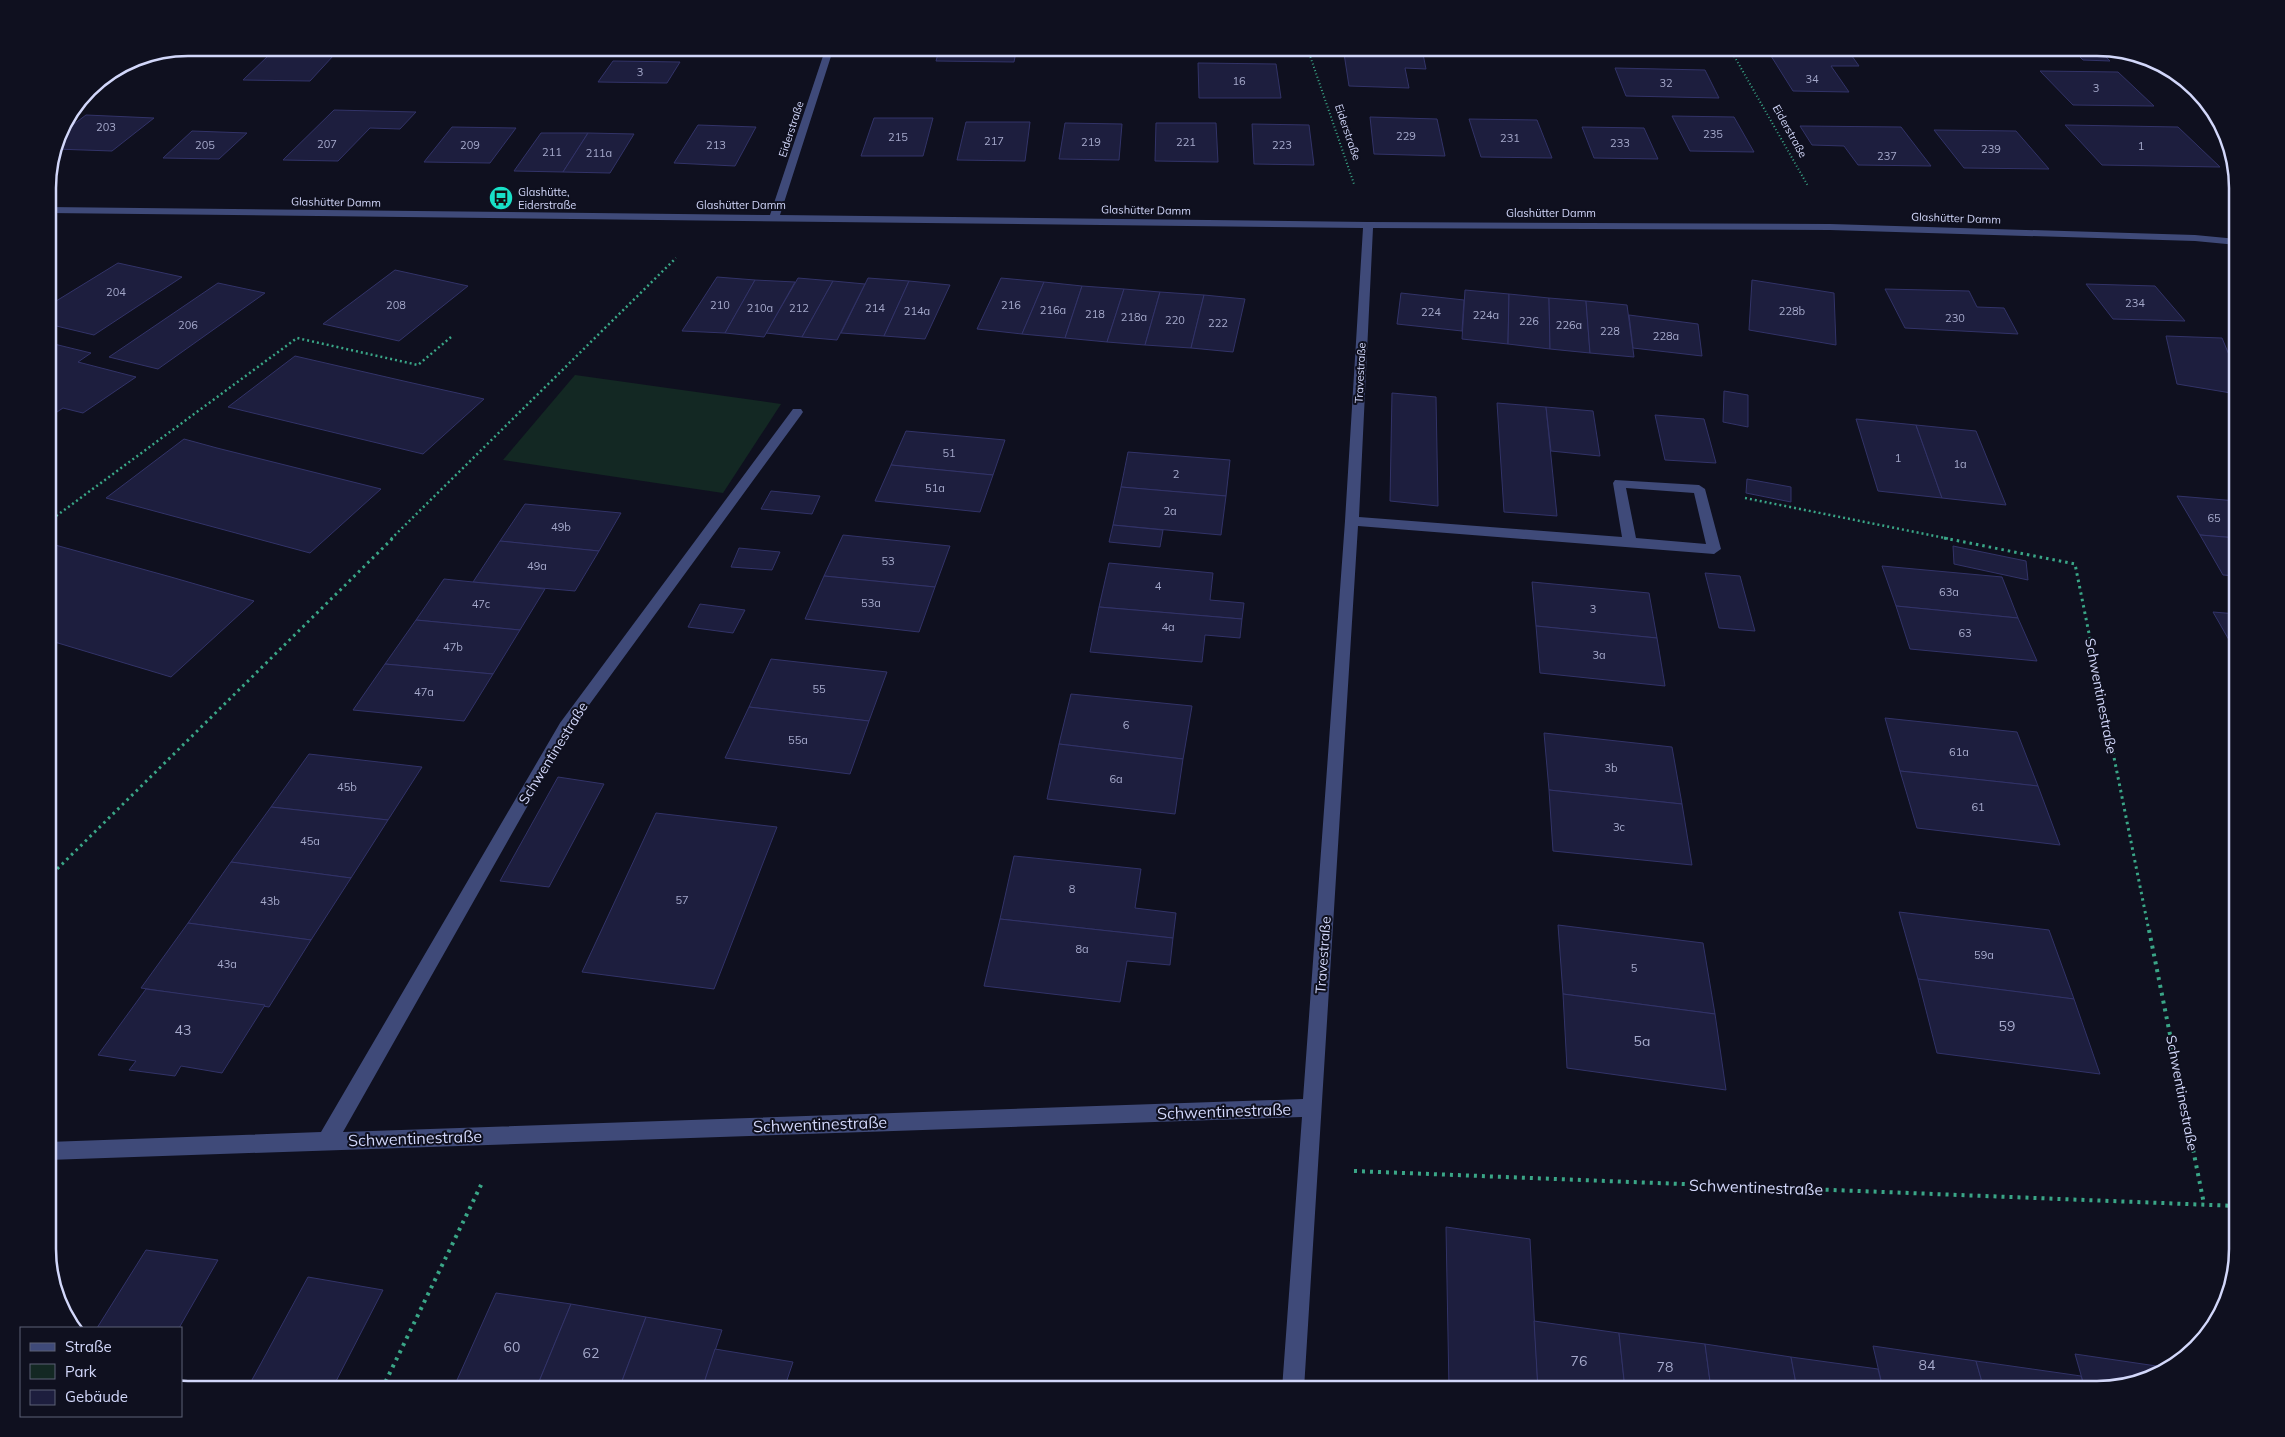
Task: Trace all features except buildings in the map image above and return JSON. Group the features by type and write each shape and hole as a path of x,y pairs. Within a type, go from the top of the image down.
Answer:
{"street":[{"name":"Eiderstraße","path":"774,218 827,56"},
{"name":"Glashütter Damm","path":"57,211 1368,225 1830,227 2195,238 2229,241"},
{"name":"Travestraße","path":"1294,1381 1352,521 1368,225"},
{"name":"Schwentinestraße","path":"327,1141 565,727 797,412"},
{"path":"1352,521 1714,549 1699,488 1619,483 1630,542"},
{"name":"Schwentinestraße","path":"57,1151 1312,1108"}],"path":[{"name":"Eiderstraße","path":"1311,56 1368,225"},
{"name":"Eiderstraße","path":"1734,56 1830,227"},
{"path":"57,869 718,217"},
{"path":"57,515 297,338 418,365 451,337"},
{"name":"Schwentinestraße","path":"1699,488 2075,564 2204,1204"},
{"path":"386,1381 505,1135"},
{"name":"Schwentinestraße","path":"1309,1169 2229,1205"}],"green space":[{"path":"575,375 781,404 723,493 503,460"}],"place":[{"name":"Glashütte, Eiderstraße","path":"501,198"}]}
